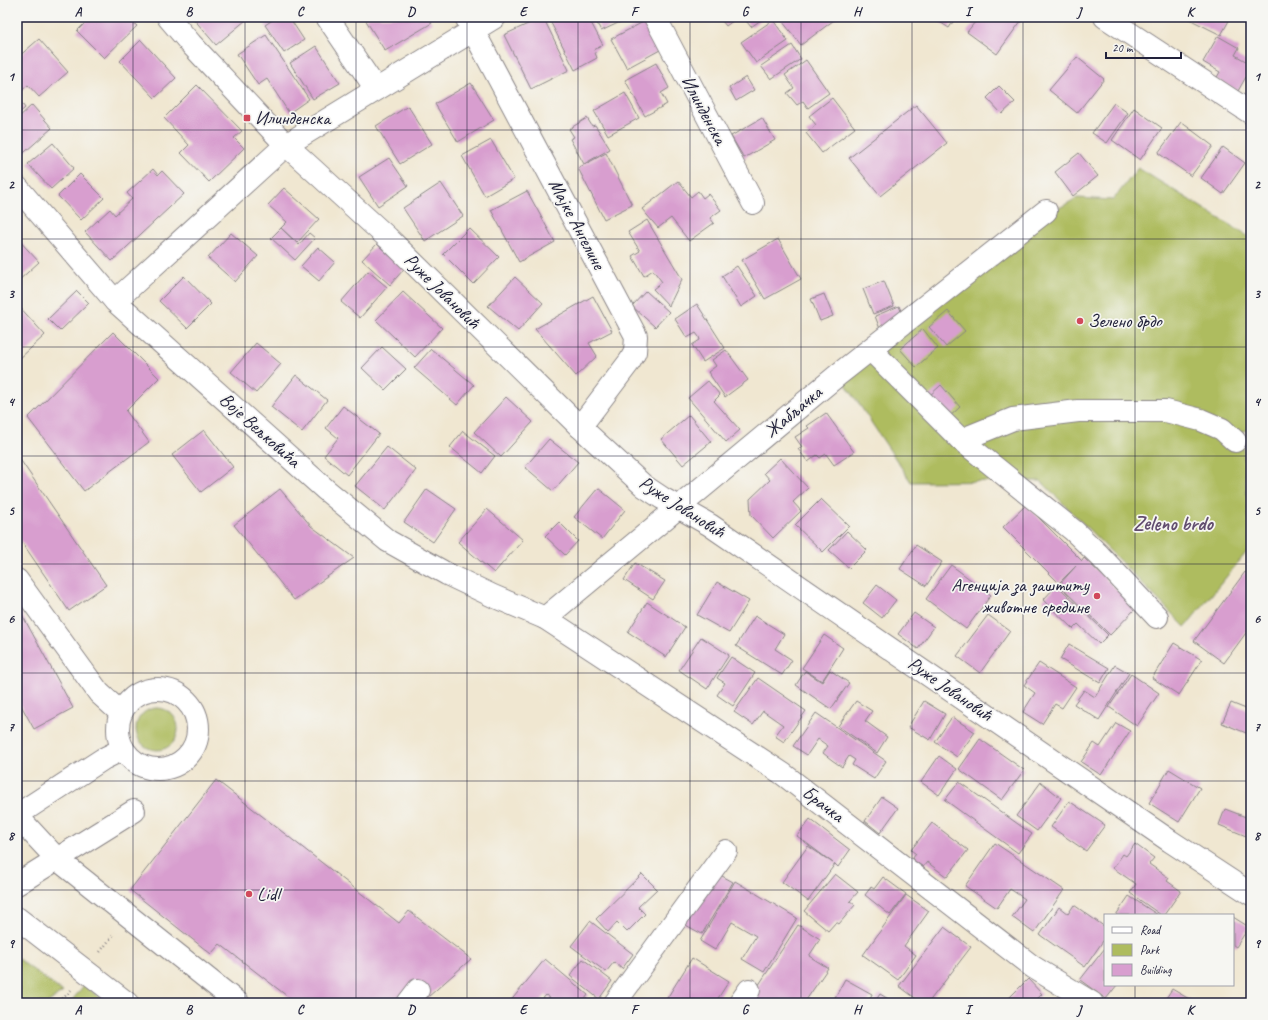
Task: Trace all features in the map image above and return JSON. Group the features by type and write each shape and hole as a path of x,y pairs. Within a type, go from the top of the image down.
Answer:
{"street":[{"name":"Руже Јовановић","path":"168,17 191,44 286,145 388,238 580,427 644,486 716,529 1170,841 1251,894"},
{"path":"327,17 376,89"},
{"path":"115,301 286,145 376,89 470,24 495,17"},
{"name":"Илинденска","path":"655,17 753,204"},
{"path":"1106,17 1251,113"},
{"name":"Мајке Ангелине","path":"470,24 636,336 635,352 630,362 580,427"},
{"name":"Воје Вељковића","path":"17,188 115,301 175,357 255,424 326,490 388,541 447,574 493,596 545,618"},
{"name":"Жабљачка","path":"545,618 839,374 1046,211"},
{"path":"871,350 962,440 1074,531 1099,555 1157,617"},
{"path":"962,440 1013,419 1078,411 1166,411 1200,420 1222,429 1235,441"},
{"path":"17,580 99,693 121,713"},
{"name":"Брачка","path":"545,618 783,774 1033,967 1092,1003"},
{"path":"150,690 162,690 174,693 185,700 193,709 197,721 198,733 194,746 188,756 178,764 166,768 154,769 142,766 131,759 123,749 119,738 118,725 121,713 128,703 138,695 150,690"},
{"path":"123,749 103,759 17,816 57,858 238,1003"},
{"path":"17,884 134,811"},
{"path":"616,1003 726,851"},
{"path":"17,918 127,1003"}],"green space":[{"path":"1138,168 1251,238 1251,253 1247,263 1251,271 1251,430 1242,431 1251,547 1185,627 1041,481 911,482 839,374 1027,226 1077,198 1113,200"},
{"path":"153,708 161,708 169,711 175,717 178,729 175,741 169,747 161,750 153,750 145,747 139,741 136,733 136,725 139,717 145,711"},
{"path":"17,958 63,992 47,1003 17,1003"},
{"path":"84,985 107,1003 70,1003"}],"building":[{"path":"91,17 127,17 137,26 104,58 77,31"},
{"path":"192,17 243,17 246,20 216,45"},
{"path":"277,17 289,17 304,40 284,53 265,25"},
{"path":"369,17 428,17 432,23 385,51 365,19"},
{"path":"543,17 569,70 531,89 504,35"},
{"path":"548,17 588,17 603,45 594,50 597,58 575,70"},
{"path":"594,17 631,17 601,31"},
{"path":"719,17 738,17 726,26"},
{"path":"743,17 765,17 751,27"},
{"path":"779,17 838,17 801,45"},
{"path":"932,17 956,17 949,28"},
{"path":"979,17 1016,17 1021,21 997,54 967,32"},
{"path":"1185,17 1231,17 1221,35"},
{"path":"773,20 788,41 756,63 741,42"},
{"path":"645,21 660,50 627,68 611,39"},
{"path":"266,35 309,99 289,113 267,79 258,85 237,54"},
{"path":"1218,36 1239,48 1235,55 1251,64 1251,68 1238,91 1216,79 1220,72 1203,62"},
{"path":"39,39 68,72 39,97 28,85 17,95 17,74 19,73 17,70 17,58"},
{"path":"141,40 176,78 155,98 120,61"},
{"path":"792,45 801,59 771,79 761,66"},
{"path":"316,46 340,83 313,99 290,63"},
{"path":"1077,57 1104,79 1077,113 1049,90"},
{"path":"806,60 829,93 808,108 803,101 797,105 787,93 794,88 785,75"},
{"path":"656,63 669,88 661,93 667,104 645,116 625,80"},
{"path":"746,77 754,90 736,101 729,88"},
{"path":"471,83 494,120 458,142 435,104"},
{"path":"197,85 242,131 234,138 244,148 209,182 181,153 189,145 164,118"},
{"path":"999,86 1015,102 1002,114 987,98"},
{"path":"625,93 639,118 608,135 594,111"},
{"path":"17,97 25,108 17,115"},
{"path":"832,98 855,128 822,153 806,133 816,125 809,116"},
{"path":"1114,103 1128,113 1107,143 1092,133"},
{"path":"32,105 52,128 17,159 17,119"},
{"path":"916,105 947,143 880,196 849,158"},
{"path":"408,106 432,144 400,164 376,126"},
{"path":"1134,108 1162,128 1140,160 1112,140"},
{"path":"587,118 592,126 595,125 610,149 584,164 570,139 574,137 569,129"},
{"path":"762,118 775,140 744,158 731,136"},
{"path":"1181,122 1213,146 1191,176 1158,153"},
{"path":"491,140 514,179 485,196 462,156"},
{"path":"53,143 74,168 51,189 28,164"},
{"path":"1223,147 1245,163 1223,194 1201,178"},
{"path":"606,153 632,205 604,219 578,168"},
{"path":"1079,153 1098,176 1073,196 1055,172"},
{"path":"389,158 408,186 378,206 359,177"},
{"path":"153,169 158,175 162,171 184,194 112,261 85,232 110,209 115,215 132,199 127,193"},
{"path":"80,174 104,198 81,220 58,196"},
{"path":"678,181 691,197 698,191 703,198 708,194 721,210 710,218 714,223 689,241 671,218 658,228 642,209"},
{"path":"441,183 463,216 425,241 403,208"},
{"path":"284,188 319,219 297,243 281,228 287,222 268,205"},
{"path":"527,191 555,242 519,262 491,210"},
{"path":"647,220 682,279 669,306 653,289 662,282 653,270 644,276 632,256 640,251 628,232"},
{"path":"281,228 299,245 309,233 315,238 295,260 271,238"},
{"path":"469,228 499,257 473,284 443,254"},
{"path":"231,233 258,256 235,282 208,258"},
{"path":"17,238 39,262 17,282"},
{"path":"778,239 801,279 765,299 742,260"},
{"path":"377,244 404,269 390,285 362,260"},
{"path":"318,247 335,262 319,281 301,266"},
{"path":"737,266 757,296 741,307 722,276"},
{"path":"368,271 387,287 360,318 341,302"},
{"path":"184,276 211,304 187,328 159,301"},
{"path":"515,277 543,303 518,331 488,306"},
{"path":"884,281 894,306 873,314 863,289"},
{"path":"77,291 89,303 60,331 48,319"},
{"path":"646,291 669,312 655,327 632,306"},
{"path":"403,292 442,328 415,357 376,320"},
{"path":"824,294 833,316 820,321 811,299"},
{"path":"593,296 612,331 589,343 597,356 576,376 535,329"},
{"path":"17,304 45,335 17,361"},
{"path":"697,304 725,348 703,362 692,345 700,340 699,337 696,333 687,338 675,319"},
{"path":"899,306 904,318 880,329 875,316"},
{"path":"948,311 965,331 946,347 929,327"},
{"path":"923,329 938,348 916,367 900,349"},
{"path":"113,332 159,378 126,411 149,442 84,491 28,418"},
{"path":"256,343 281,364 256,393 231,372"},
{"path":"382,347 406,369 385,390 362,368"},
{"path":"431,349 474,385 457,405 414,368"},
{"path":"726,350 748,380 725,397 708,372 716,366 712,360"},
{"path":"296,375 327,400 302,432 271,407"},
{"path":"708,381 720,395 714,401 740,430 726,442 688,398"},
{"path":"941,385 960,407 947,419 928,397"},
{"path":"506,397 533,422 501,457 474,432"},
{"path":"343,406 379,434 347,475 324,456 338,438 326,428"},
{"path":"826,413 854,452 834,465 826,454 820,458 817,455 808,462 798,449 802,447 795,437 809,428 807,426"},
{"path":"689,415 711,442 683,465 661,439"},
{"path":"204,430 233,467 201,492 172,455"},
{"path":"463,431 495,456 482,473 450,447"},
{"path":"549,439 578,462 553,491 525,467"},
{"path":"387,447 416,470 385,510 355,486"},
{"path":"17,455 106,585 69,611 17,535"},
{"path":"780,458 808,488 793,502 801,511 773,538 751,515 750,499 770,480 764,473"},
{"path":"598,488 625,510 602,539 574,517"},
{"path":"280,489 311,526 354,558 294,600 234,525"},
{"path":"427,489 456,509 433,542 404,522"},
{"path":"821,499 849,526 823,552 795,525"},
{"path":"1026,505 1082,561 1084,558 1136,608 1110,635 1059,585 1076,566 1059,583 1003,527"},
{"path":"487,509 523,540 494,573 458,542"},
{"path":"559,522 578,541 565,555 545,536"},
{"path":"847,531 867,550 849,568 829,550"},
{"path":"916,545 942,562 926,586 900,569"},
{"path":"635,563 665,581 653,599 624,580"},
{"path":"951,565 991,595 966,629 926,599"},
{"path":"1245,572 1251,576 1251,626 1224,663 1194,641"},
{"path":"717,582 749,601 729,633 697,615"},
{"path":"877,585 896,600 882,618 863,603"},
{"path":"1057,585 1108,635 1099,644 1078,624 1073,629 1043,600"},
{"path":"647,602 685,627 666,657 628,632"},
{"path":"19,609 73,708 34,729 17,698 17,610"},
{"path":"914,613 934,627 918,649 898,634"},
{"path":"988,615 1010,631 980,673 957,656"},
{"path":"755,616 784,634 775,649 792,660 782,675 736,646"},
{"path":"824,635 843,648 822,681 802,668"},
{"path":"701,637 729,655 707,689 679,670"},
{"path":"1174,643 1202,660 1179,695 1152,678"},
{"path":"1069,644 1109,668 1100,683 1060,659"},
{"path":"731,657 755,673 733,706 717,695 725,683 717,678"},
{"path":"1039,663 1076,687 1062,708 1055,704 1042,724 1023,712 1035,693 1024,685"},
{"path":"1115,665 1129,673 1099,720 1074,704 1084,690 1095,697"},
{"path":"830,670 849,683 831,709 796,685 805,671 822,682"},
{"path":"1131,674 1159,693 1137,726 1109,707"},
{"path":"758,678 806,711 784,742 775,736 783,725 763,711 753,725 734,712"},
{"path":"856,701 872,711 865,721 887,737 877,753 838,726"},
{"path":"924,701 945,714 930,740 908,727"},
{"path":"1231,703 1251,711 1251,735 1222,723"},
{"path":"816,713 886,761 874,779 852,765 855,760 849,756 842,767 832,760 823,753 828,746 818,739 807,755 793,746"},
{"path":"952,717 975,732 957,757 935,742"},
{"path":"1116,723 1130,731 1101,775 1081,762 1094,743 1100,747"},
{"path":"980,739 1024,770 1002,800 959,769"},
{"path":"939,756 957,769 939,795 921,782"},
{"path":"1169,769 1200,788 1179,822 1149,803"},
{"name":"Lidl","path":"216,780 399,923 409,911 471,959 428,997 418,990 398,1003 296,1003 220,944 211,954 130,890"},
{"path":"959,782 1032,834 1018,853 945,800"},
{"path":"1041,782 1061,798 1037,831 1016,816"},
{"path":"882,797 898,808 880,833 865,821"},
{"path":"1069,801 1105,825 1086,851 1051,827"},
{"path":"1225,809 1251,819 1251,838 1219,825"},
{"path":"810,819 850,850 838,867 835,864 808,901 782,882 808,846 833,863 797,836"},
{"path":"932,823 968,850 947,877 927,862 923,867 912,859 916,854 911,850"},
{"path":"995,843 1064,890 1034,933 1012,917 1025,899 1010,889 997,908 965,886"},
{"path":"1135,844 1154,858 1149,864 1169,878 1167,881 1181,891 1165,914 1160,914 1130,893 1136,884 1113,868 1123,854 1126,856"},
{"path":"713,871 733,882 702,934 682,923"},
{"path":"642,874 657,889 638,907 645,914 627,932 617,922 608,932 596,919"},
{"path":"835,874 858,892 850,901 855,905 839,924 836,922 828,931 804,911"},
{"path":"883,877 906,894 890,915 865,895 871,887 874,889"},
{"path":"735,881 797,918 764,972 742,959 756,936 732,922 715,950 700,941"},
{"path":"906,895 929,911 904,946 916,955 898,980 863,955"},
{"path":"1129,896 1156,914 1117,914"},
{"path":"1074,905 1104,926 1104,939 1085,967 1040,935 1059,907 1068,914"},
{"path":"1234,918 1249,927 1236,947 1234,946"},
{"path":"590,921 633,954 622,969 614,962 606,972 571,946"},
{"path":"798,925 820,939 809,956 828,968 804,1003 747,1003"},
{"path":"944,927 971,947 928,1003 922,1003 899,986"},
{"path":"1104,949 1104,986 1116,986 1106,999 1080,980"},
{"path":"692,958 729,981 715,1003 664,1003"},
{"path":"545,959 588,995 582,1003 556,1003 546,995 539,1003 509,1003"},
{"path":"583,959 612,981 599,999 570,976"},
{"path":"845,979 872,994 868,1003 832,1003"},
{"path":"1028,979 1042,994 1033,1003 1004,1003"},
{"path":"1172,989 1196,1003 1163,1003"},
{"path":"880,994 895,1003 874,1003"}],"place":[{"name":"Илинденска","path":"247,118"},
{"name":"Зелено брдо","path":"1080,321"},
{"name":"Агенција за заштиту животне средине","path":"1097,596"},
{"name":"Lidl","path":"249,894"}],"district":[{"name":"Zeleno brdo","path":"1173,523"}]}
